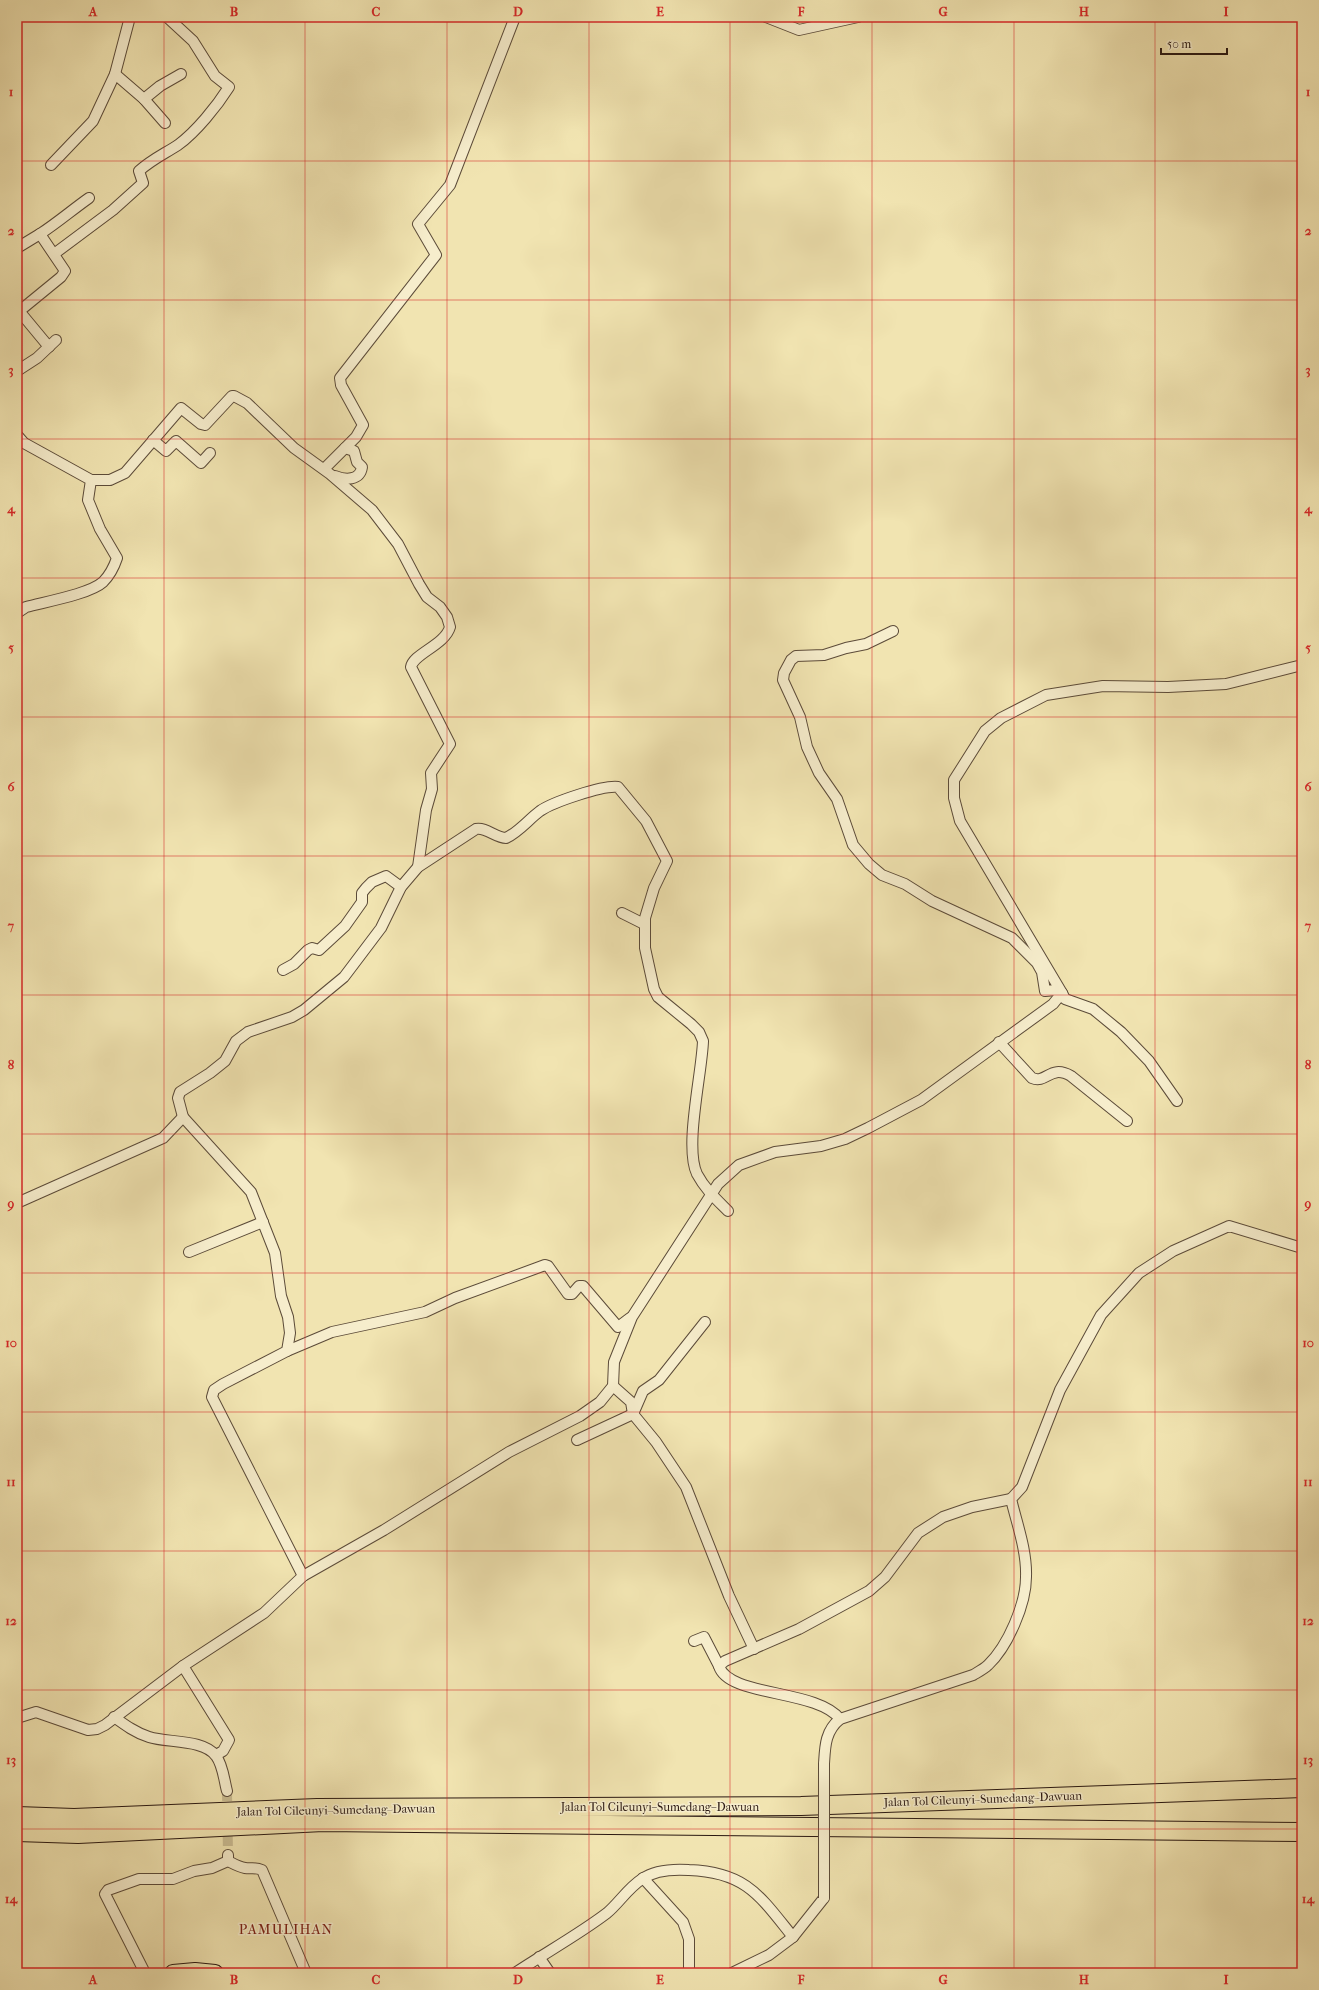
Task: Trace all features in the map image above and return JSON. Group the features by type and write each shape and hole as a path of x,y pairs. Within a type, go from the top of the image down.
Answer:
{"highway":[{"name":"Jalan Tol Cileunyi–Sumedang–Dawuan","path":"17,1816 74,1818 325,1808 801,1806 1302,1788"},
{"name":"Jalan Tol Cileunyi–Sumedang–Dawuan","path":"17,1832 78,1834 323,1822 1302,1832"}],"main road":[{"path":"173,1973 195,1971 215,1973"}],"street":[{"path":"51,166 93,121 115,74 130,17"},
{"path":"54,254 113,210 143,183 139,171 148,162 179,144 215,108 229,87 215,76 193,41 167,17"},
{"path":"328,472 363,425 341,385 340,378 436,255 418,224 450,185 516,17"},
{"path":"766,17 799,30 858,17"},
{"path":"115,74 144,99 162,117 165,123"},
{"path":"144,99 160,86 181,74"},
{"path":"17,248 58,222 66,214 89,198"},
{"path":"17,371 37,358 52,343 18,313 63,275 65,271 40,234"},
{"path":"17,435 24,443 91,480 110,480 124,474 181,408 201,424 205,425 232,396 234,396 246,403 294,448 328,472 372,510 398,544 419,584 428,597 440,607 447,617 450,627 439,643 414,661 411,667 450,744 431,772 432,789 426,810 418,867"},
{"path":"154,440 166,451 176,441 201,463 210,453"},
{"path":"328,472 350,479 361,472 362,467 357,462 354,451 345,448"},
{"path":"17,613 26,608 89,589 102,582 113,569 117,558 100,529 88,500 91,480"},
{"path":"893,631 866,644 824,655 796,656 791,660 784,673 783,680 800,717 807,746 813,761 837,799 853,845 869,864 882,874 905,884 932,901 1012,938 1037,963 1044,979 1045,990 1056,990 1062,993"},
{"path":"1177,1101 1149,1061 1121,1032 1093,1009 1065,999 960,821 954,798 954,780 985,731 1001,718 1046,695 1104,686 1168,687 1226,684 1302,665"},
{"path":"287,1351 290,1333 288,1316 281,1296 275,1253 251,1192 184,1117 178,1098 183,1088 210,1073 225,1061 236,1041 248,1032 292,1018 344,977 382,928 401,888 418,867 476,829 480,828 494,835 506,838 541,810 559,801 600,790 618,787 646,821 667,861 654,888 644,924 645,948 658,997 691,1024 699,1032 703,1041 692,1151 696,1172 711,1195 728,1211"},
{"path":"283,970 294,964 308,950 312,948 319,950 333,938 362,902 362,893 372,882 386,876 401,888"},
{"path":"622,913 644,924"},
{"path":"17,1716 36,1712 88,1730 97,1729 183,1666 264,1613 303,1576 384,1530 509,1452 580,1416 600,1402 613,1386 614,1362 632,1317 718,1184 740,1165 775,1152 822,1146 845,1139 921,1100 1053,1004 1062,993"},
{"path":"999,1042 1032,1078 1039,1080 1057,1071 1063,1071 1127,1121"},
{"path":"17,1203 163,1138 184,1117"},
{"path":"188,1252 263,1222"},
{"path":"720,1666 725,1661 799,1629 869,1592 885,1577 918,1533 943,1517 972,1507 1011,1499 1022,1486 1060,1390 1101,1315 1139,1273 1173,1251 1229,1226 1302,1248"},
{"path":"303,1576 212,1397 214,1390 287,1351 332,1332 425,1312 455,1298 546,1265 568,1294 572,1294 579,1286 583,1286 617,1326 620,1327 632,1317"},
{"path":"577,1440 633,1414 643,1391 659,1380 705,1322"},
{"path":"613,1386 631,1402 633,1414 656,1442 686,1487 729,1596 754,1649"},
{"path":"732,1973 770,1955 793,1937 824,1898 824,1764 826,1739 835,1724 840,1720 973,1675 988,1665 1005,1642 1020,1609 1026,1590 1026,1563 1011,1499"},
{"path":"694,1641 704,1637 724,1673 743,1685 758,1690 815,1702 827,1707 840,1720"},
{"path":"183,1666 229,1740 222,1751 216,1755"},
{"path":"114,1717 127,1726 150,1738 187,1742 210,1750 216,1755 227,1791"},
{"path":"145,1973 105,1894 108,1890 139,1879 173,1879 194,1871 212,1868 228,1858 245,1868 257,1868 262,1870 306,1973"},
{"path":"515,1973 607,1912 642,1878 671,1869 711,1870 739,1880 753,1889 768,1905 793,1937"},
{"path":"642,1878 683,1922 689,1940 689,1973"},
{"path":"539,1957 550,1973"}],"tunnel":[{"path":"227,1791 228,1855"}],"district":[{"name":"PAMULIHAN","path":"286,1929"}]}
